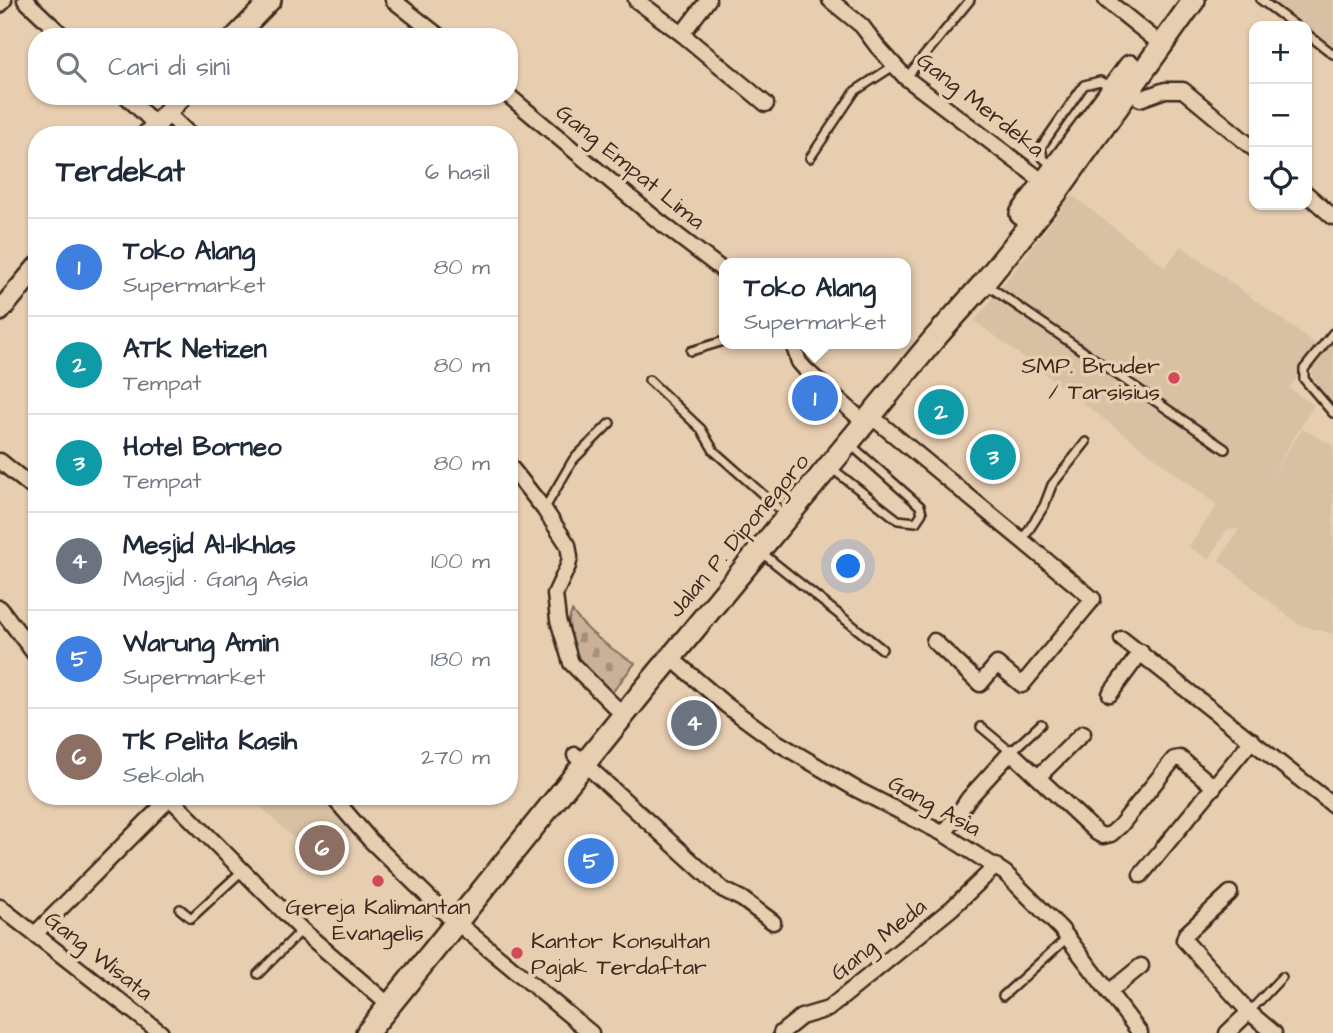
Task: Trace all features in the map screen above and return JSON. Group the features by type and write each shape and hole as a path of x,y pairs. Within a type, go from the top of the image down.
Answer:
{"main road":[{"name":"Jalan P. Diponegoro","path":"355,1033 580,759 671,658 830,466 848,443 863,416 964,292 1050,176 1075,154 1113,88 1178,0"},
{"name":"Jalan P. Diponegoro","path":"580,759 615,707 777,507 984,283 1075,154 1194,0"},
{"name":"Jalan P. Diponegoro","path":"367,1033 451,919"}],"street":[{"path":"0,5 4,0"},
{"path":"25,0 55,28"},
{"path":"244,28 271,0"},
{"path":"393,0 429,28"},
{"path":"636,0 682,34 766,104"},
{"path":"682,34 708,0"},
{"name":"Gang Merdeka","path":"830,0 862,26 906,78 1050,176"},
{"path":"1106,0 1152,37"},
{"path":"1140,99 1166,90 1183,90 1252,147"},
{"name":"Gang Empat Lima","path":"518,104 656,219 719,267"},
{"path":"136,105 156,124 174,105"},
{"path":"1312,198 1333,217"},
{"path":"0,311 28,278"},
{"path":"795,349 799,362 806,370 1023,539 1093,599 1023,685 998,664 980,684 934,641"},
{"path":"0,461 28,484"},
{"path":"518,476 564,537 570,557 565,575 555,594 562,641 570,663 615,707"},
{"path":"0,608 28,645"},
{"path":"1122,639 1333,805"},
{"path":"1110,694 1141,652"},
{"name":"Gang Asia","path":"671,658 726,705 775,740 856,789 944,834 996,866 1044,909 1140,1033"},
{"path":"1038,777 1083,733"},
{"path":"1141,875 1252,740"},
{"path":"944,834 969,798 1011,752 1103,836 1111,834 1120,825 1174,759 1180,758 1214,787"},
{"path":"580,759 722,889 742,899 773,922"},
{"path":"36,934 161,805"},
{"path":"176,805 302,930 382,999"},
{"path":"340,805 410,881 451,919 591,1033"},
{"name":"Gang Meda","path":"780,1033 800,1017 828,1009 953,908 996,866"},
{"path":"1230,893 1186,934 1184,940 1249,1012 1274,1033"},
{"name":"Gang Wisata","path":"4,911 161,1033"},
{"path":"1109,992 1141,966"},
{"path":"1227,1033 1249,1012"}],"lane":[{"path":"906,78 970,0"},
{"path":"1261,0 1289,21"},
{"path":"1312,38 1333,54"},
{"path":"810,158 855,91 896,65"},
{"path":"1050,176 1041,147 1084,85 1100,81 1113,88"},
{"path":"984,283 1226,449"},
{"path":"1333,333 1304,369 1304,379 1333,413"},
{"path":"691,351 719,343"},
{"path":"649,380 701,429 714,451 777,507"},
{"path":"544,509 573,460 610,423"},
{"path":"830,466 898,520 916,522 920,517 920,506 848,443"},
{"path":"1023,539 1044,506 1052,485 1086,443"},
{"path":"759,550 882,649"},
{"path":"981,727 1011,752 1041,724"},
{"path":"180,909 191,918 243,870"},
{"path":"258,974 302,930"},
{"path":"1003,996 1068,937"},
{"path":"1249,1012 1282,977"}],"shaded area":[{"path":"1268,0 1333,0 1333,49 1312,33 1312,21 1296,21"},
{"name":"SMP. Bruder / Tarsisius","path":"1072,195 1165,267 1181,246 1321,348 1333,334 1333,412 1306,389 1320,350 1289,388 1314,405 1269,480 1302,429 1333,445 1333,634 1299,625 1219,560 1239,529 1227,530 1209,559 1189,547 1217,505 975,321"},
{"path":"259,805 332,805 357,830 322,865"}],"green space":[{"path":"572,611 585,627 635,663 611,694 571,655 565,631"}],"place":[{"name":"SMP. Bruder / Tarsisius","path":"1174,378"},
{"name":"Toko Alang","path":"815,398"},
{"name":"ATK Netizen","path":"941,412"},
{"name":"Hotel Borneo","path":"993,457"},
{"name":"Mesjid Al-Ikhlas","path":"694,723"},
{"name":"TK Pelita Kasih","path":"322,848"},
{"name":"Warung Amin","path":"591,861"},
{"name":"Gereja Kalimantan Evangelis","path":"378,881"},
{"name":"Kantor Konsultan Pajak Terdaftar","path":"517,953"}]}
